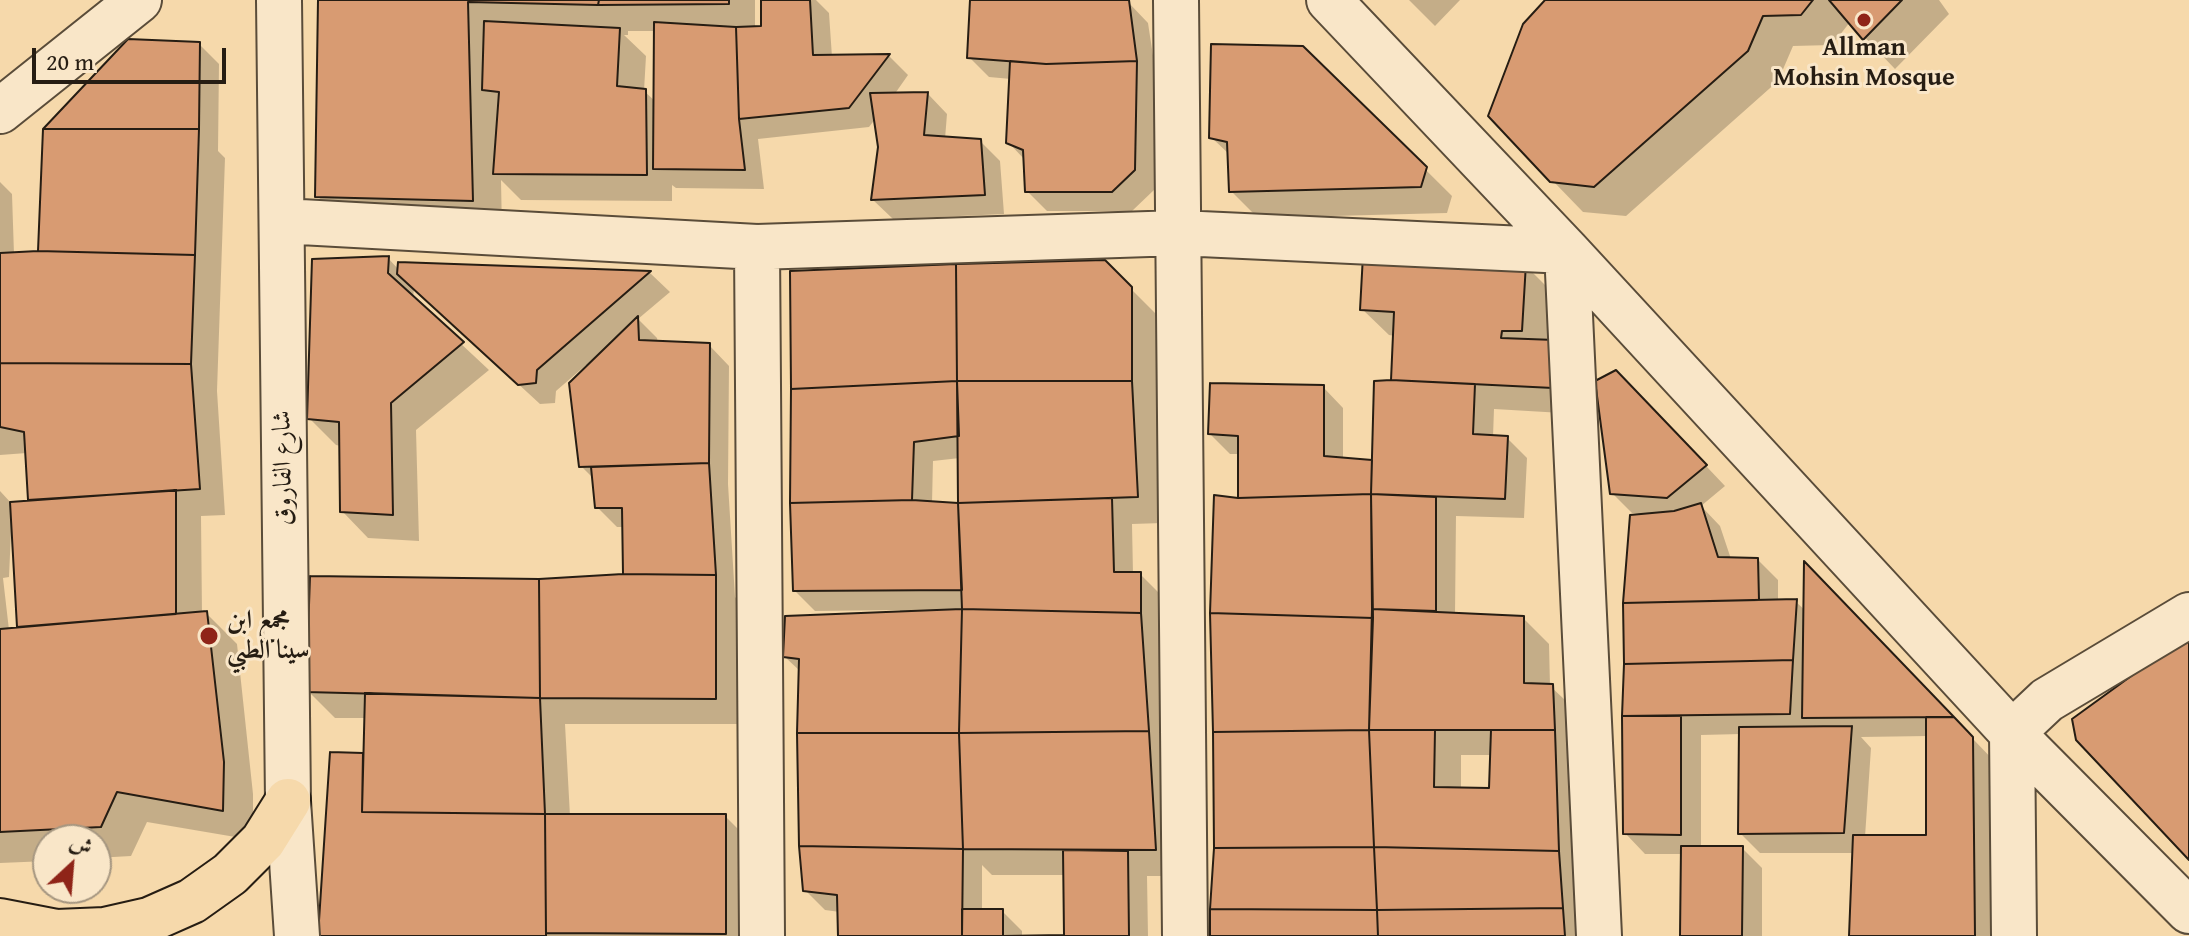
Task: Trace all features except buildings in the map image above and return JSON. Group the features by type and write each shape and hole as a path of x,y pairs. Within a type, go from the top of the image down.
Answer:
{"main road":[{"path":"0,921 57,932 105,930 149,920 192,901 230,874 263,841 288,801"}],"street":[{"path":"0,111 139,0"},
{"name":"شارع الفاروق","path":"279,0 288,801 297,936"},
{"path":"1176,0 1185,936"},
{"path":"1329,0 1567,251 2012,733 2189,911"},
{"path":"282,221 757,247 1179,233 1567,251"},
{"path":"757,247 762,936"},
{"path":"1567,251 1599,936"},
{"path":"2014,936 2012,733 2047,700 2189,615"}],"place":[{"name":"Allman Mohsin Mosque","path":"1864,20"},
{"name":"مجمع ابن سينا الطبي","path":"209,636"}]}
